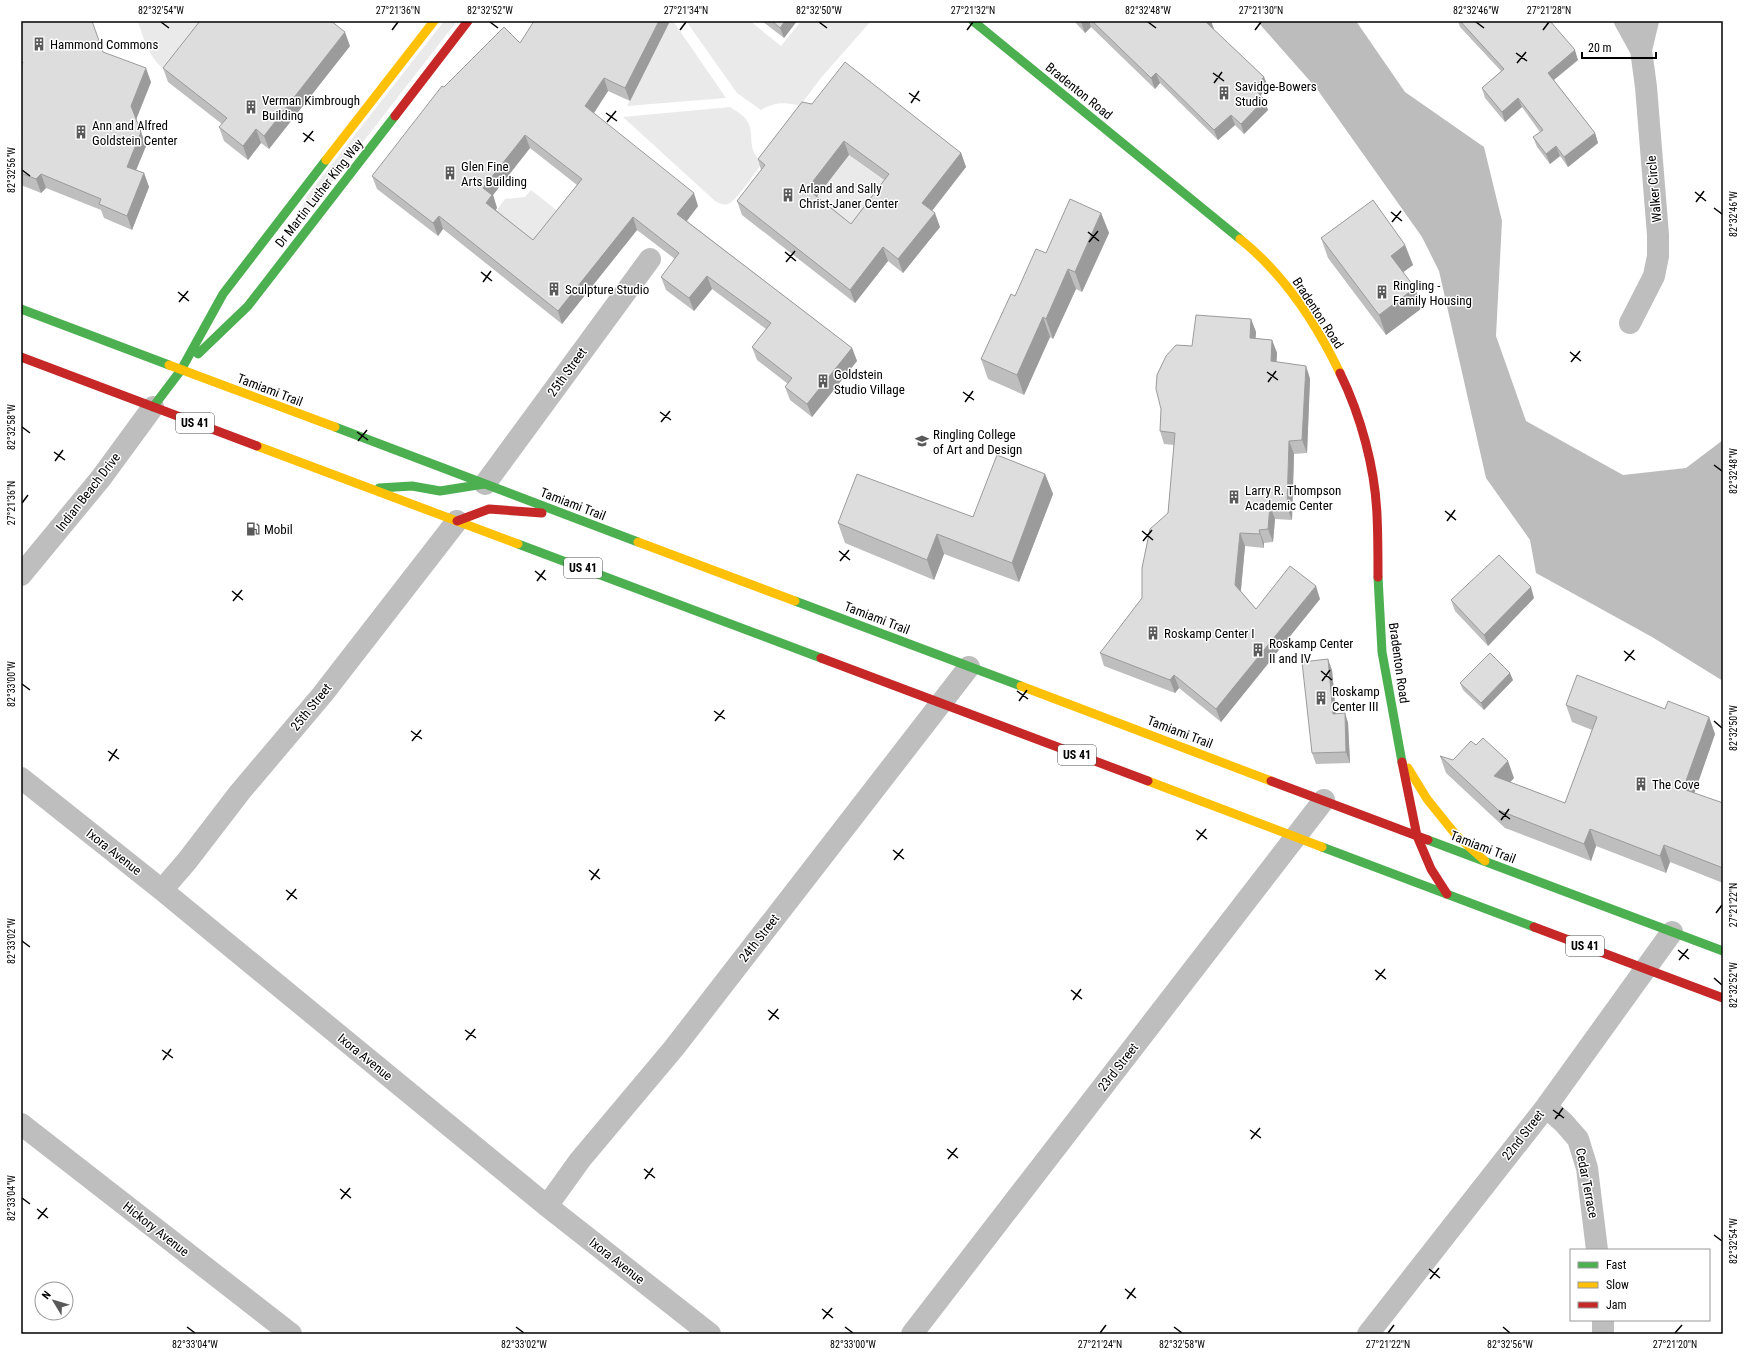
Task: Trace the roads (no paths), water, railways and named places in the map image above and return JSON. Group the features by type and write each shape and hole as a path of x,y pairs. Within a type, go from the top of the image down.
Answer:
{"main road":[{"name":"Dr Martin Luther King Way","path":"153,407 181,370 224,294 434,21"},
{"name":"Dr Martin Luther King Way","path":"181,370 248,306 468,21"},
{"name":"Bradenton Road","path":"973,21 1258,253 1304,310 1327,347 1344,382 1359,423 1371,469 1378,514 1379,615 1382,652 1400,755 1417,836 1430,869 1447,894"},
{"name":"Tamiami Trail","path":"21,310 1723,950"},
{"name":"US 41","path":"21,357 1723,998"},
{"path":"370,488 412,486 440,491 485,484"},
{"path":"457,521 489,509 566,515"},
{"name":"Bradenton Road","path":"1400,755 1427,799 1456,835 1486,862"}],"street":[{"name":"Walker Circle","path":"1625,21 1641,50 1646,87 1658,235 1658,256 1654,276 1630,323"},
{"name":"Walker Circle","path":"1641,50 1648,21"},
{"name":"25th Street","path":"485,484 650,260"},
{"name":"Indian Beach Drive","path":"21,576 104,474 153,407"},
{"name":"25th Street","path":"162,890 187,861 240,792 322,695 457,521"},
{"name":"24th Street","path":"546,1206 580,1160 679,1042 969,667"},
{"name":"Ixora Avenue","path":"21,778 162,890 546,1206 710,1334"},
{"name":"23rd Street","path":"912,1334 1324,800"},
{"name":"22nd Street","path":"1368,1334 1546,1107 1672,932"},
{"name":"Cedar Terrace","path":"1546,1107 1564,1122 1578,1139 1587,1168 1597,1249"},
{"name":"Hickory Avenue","path":"21,1124 291,1334"},
{"path":"1603,1321 1603,1334"}],"place":[{"name":"Hammond Commons","path":"39,44"},
{"name":"Savidge-Bowers Studio","path":"1224,93"},
{"name":"Verman Kimbrough Building","path":"251,107"},
{"name":"Ann and Alfred Goldstein Center","path":"81,132"},
{"name":"Glen Fine Arts Building","path":"450,173"},
{"name":"Arland and Sally Christ-Janer Center","path":"788,195"},
{"name":"Sculpture Studio","path":"554,289"},
{"name":"Ringling - Family Housing","path":"1382,292"},
{"name":"Goldstein Studio Village","path":"823,381"},
{"name":"Ringling College of Art and Design","path":"922,441"},
{"name":"Larry R. Thompson Academic Center","path":"1234,497"},
{"name":"Mobil","path":"253,529"},
{"name":"Roskamp Center I","path":"1153,633"},
{"name":"Roskamp Center II and IV","path":"1258,650"},
{"name":"Roskamp Center III","path":"1321,698"},
{"name":"The Cove","path":"1641,784"}]}
